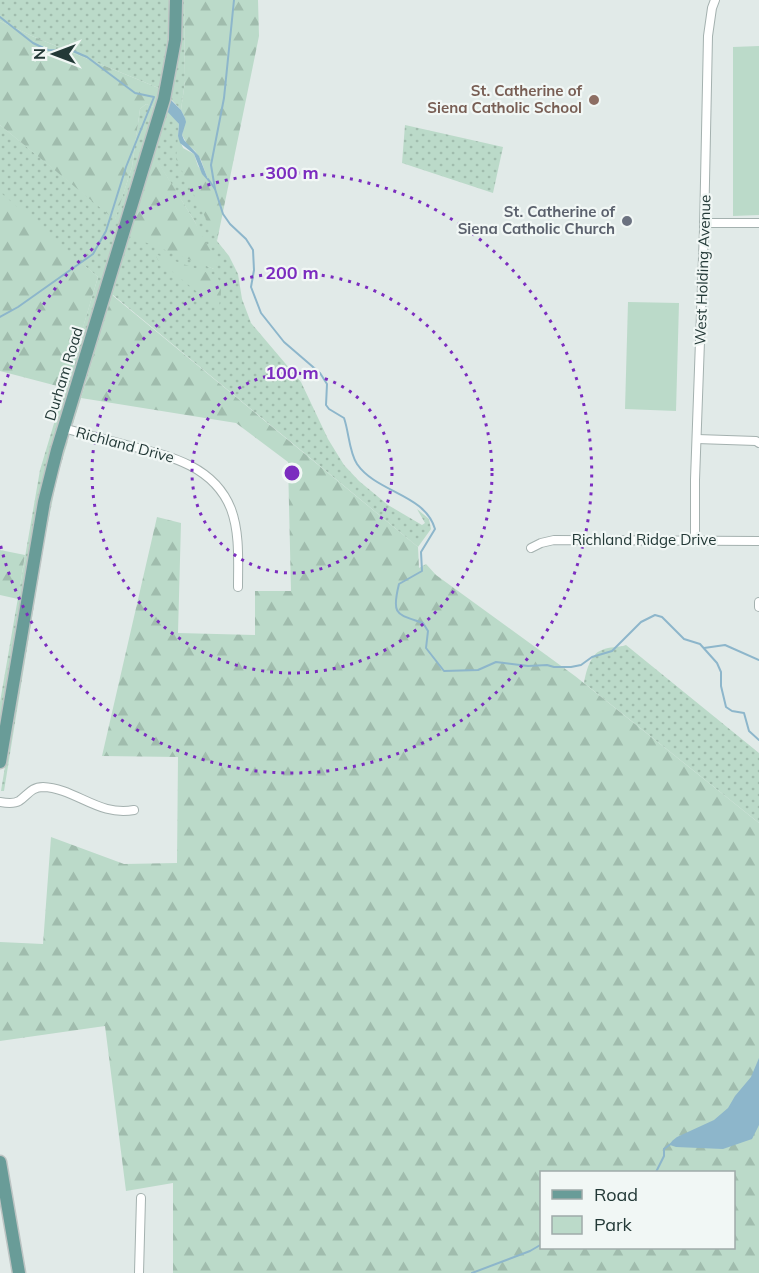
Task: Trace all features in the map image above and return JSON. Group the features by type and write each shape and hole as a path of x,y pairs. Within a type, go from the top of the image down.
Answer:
{"main road":[{"name":"Durham Road","path":"0,762 2,738 44,502 63,428 164,99 175,40 176,0"},
{"path":"0,1162 19,1273"}],"street":[{"name":"West Holding Avenue","path":"695,541 708,36 715,0"},
{"path":"704,223 759,223"},
{"name":"Richland Drive","path":"63,428 181,460 208,477 222,493 233,517 237,541 238,587"},
{"path":"697,439 756,441 759,443"},
{"name":"Richland Ridge Drive","path":"531,548 554,540 759,541"},
{"path":"759,602 759,607"},
{"path":"0,802 18,802 31,790 42,787 116,811 134,810"},
{"path":"139,1273 141,1198"}],"green space":[{"path":"0,0 172,0 171,39 161,89 0,21"},
{"path":"181,0 184,0 185,81 181,110 170,98 169,111 179,124 178,136 217,241 229,256 238,274 242,299 251,323 301,382 328,439 344,465 388,505 422,525 425,523 417,509 429,519 431,529 418,547 113,295 73,424 72,413 151,151","holes":["154,156 195,222 214,269 207,266"]},
{"path":"184,0 258,0 259,36 217,241 176,159 178,136 183,148 194,154 198,166 208,180 201,160 182,135 185,118 181,110 185,81"},
{"path":"0,21 161,89 156,108 146,104 140,109 132,167 115,220 0,125"},
{"path":"759,46 759,215 733,216 733,47"},
{"path":"146,104 156,108 47,470 0,730 0,702 40,470 98,277 0,195 0,125 115,219 132,167 140,109"},
{"path":"405,125 503,147 493,193 402,163"},
{"path":"154,155 217,263 214,269 129,236"},
{"path":"0,192 98,277 65,388 0,371"},
{"path":"155,254 217,276 221,292 218,309 158,260"},
{"path":"112,295 418,547 419,568 426,564 436,575 575,676 759,823 759,1273 173,1273 173,1183 126,1191 105,1026 0,1041 0,942 43,944 51,837 124,864 177,863 178,757 102,756 157,517 181,523 178,633 255,635 255,591 291,591 288,462 236,423 81,398"},
{"path":"628,302 679,303 676,411 625,409"},
{"path":"68,441 58,474 45,537 4,791 1,791 47,507 64,445"},
{"path":"0,550 25,555 18,599 0,595"},
{"path":"626,645 759,753 759,823 584,683 594,655 608,648"}],"water":[{"path":"169,98 181,110 185,118 182,135 199,156 209,182 202,174 194,154 180,143 179,124 166,110"},
{"path":"759,1058 759,1125 752,1139 723,1149 670,1145 677,1137 714,1120 728,1108 751,1077"}],"waterway":[{"path":"234,0 224,98 211,165 215,189 223,214 253,250 254,270 251,287 261,313 284,342 320,373 327,384 326,405 344,418 352,454 357,464 366,474 411,501 430,517 435,529 421,552 422,571 399,584 396,602 398,612 407,618 423,623 428,631 426,648 444,671 478,670 496,662 554,667 581,665 592,657 612,651 641,622 655,615 662,617 684,639 700,644 717,663 721,672 721,686 726,707 732,711 744,713 749,731 759,740"},
{"path":"0,17 33,43 48,50 73,51 87,57 135,93 154,97 126,167 106,231 93,254 18,307 0,317"},
{"path":"208,179 215,189"},
{"path":"704,648 725,645 759,660"},
{"path":"656,1171 664,1156 664,1149 672,1143"},
{"path":"472,1273 540,1245"}],"place":[{"name":"St. Catherine of Siena Catholic School","path":"594,100"},
{"name":"St. Catherine of Siena Catholic Church","path":"627,221"}]}
